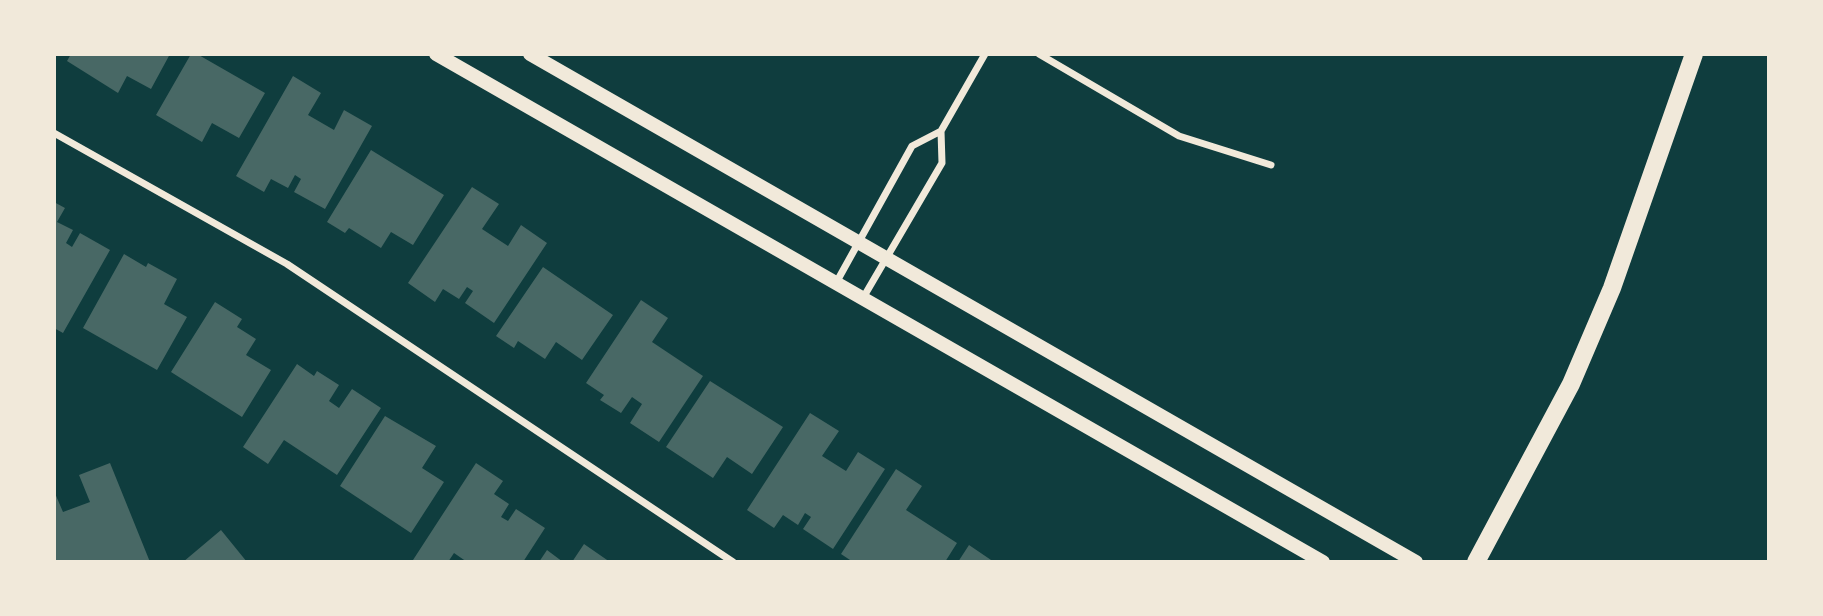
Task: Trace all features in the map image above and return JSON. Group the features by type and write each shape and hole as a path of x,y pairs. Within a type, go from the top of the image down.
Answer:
{"main road":[{"path":"436,54 1323,562"},
{"path":"530,54 1416,562"},
{"path":"1476,562 1571,384 1612,288 1694,54"}],"street":[{"path":"863,298 942,163 941,131 985,54"},
{"path":"1039,54 1179,136 1271,165"},
{"path":"836,282 912,146 941,131"},
{"path":"54,133 287,264 733,562"},
{"path":"714,562 720,554"}],"building":[{"path":"71,54 170,54 151,89 127,76 118,93 67,61"},
{"path":"191,54 197,54 265,93 239,138 212,123 202,142 156,115"},
{"path":"293,76 321,93 308,115 334,130 344,110 372,126 325,209 294,192 301,179 295,175 288,188 271,179 264,192 236,176"},
{"path":"371,150 444,195 413,245 391,232 381,248 349,228 345,233 327,222"},
{"path":"472,187 499,204 482,229 508,246 521,225 547,243 494,323 465,303 473,291 467,287 459,299 443,289 435,302 408,283"},
{"path":"54,202 65,208 57,222 73,230 66,243 72,247 80,233 110,250 63,333 54,328"},
{"path":"124,254 146,267 148,263 177,279 164,304 187,317 157,370 83,328"},
{"path":"543,267 613,315 582,360 556,342 545,359 518,341 514,348 496,336"},
{"path":"641,300 668,318 652,342 703,376 659,442 630,423 642,404 632,397 621,413 600,400 604,395 586,383"},
{"path":"215,302 242,319 237,327 256,339 246,355 271,370 242,417 171,372"},
{"path":"297,364 314,376 317,371 339,385 329,401 339,408 352,389 381,408 337,475 284,440 268,464 243,447"},
{"path":"710,381 783,427 752,474 727,457 713,478 666,447"},
{"path":"810,413 839,431 822,456 846,471 858,452 885,469 833,549 803,529 811,517 805,513 798,525 783,515 774,528 747,510"},
{"path":"385,416 436,446 422,468 444,482 411,533 340,486"},
{"path":"110,463 150,562 54,562 54,491 63,512 90,502 79,475"},
{"path":"476,463 503,481 494,494 509,504 501,517 508,521 516,509 545,528 523,562 467,562 454,553 448,562 416,562 413,560"},
{"path":"896,469 922,486 906,510 957,543 945,562 853,562 841,554"},
{"path":"221,530 247,562 183,562"},
{"path":"584,544 610,562 572,562"},
{"path":"969,545 994,562 958,562"},
{"path":"547,550 563,562 539,562"}]}
